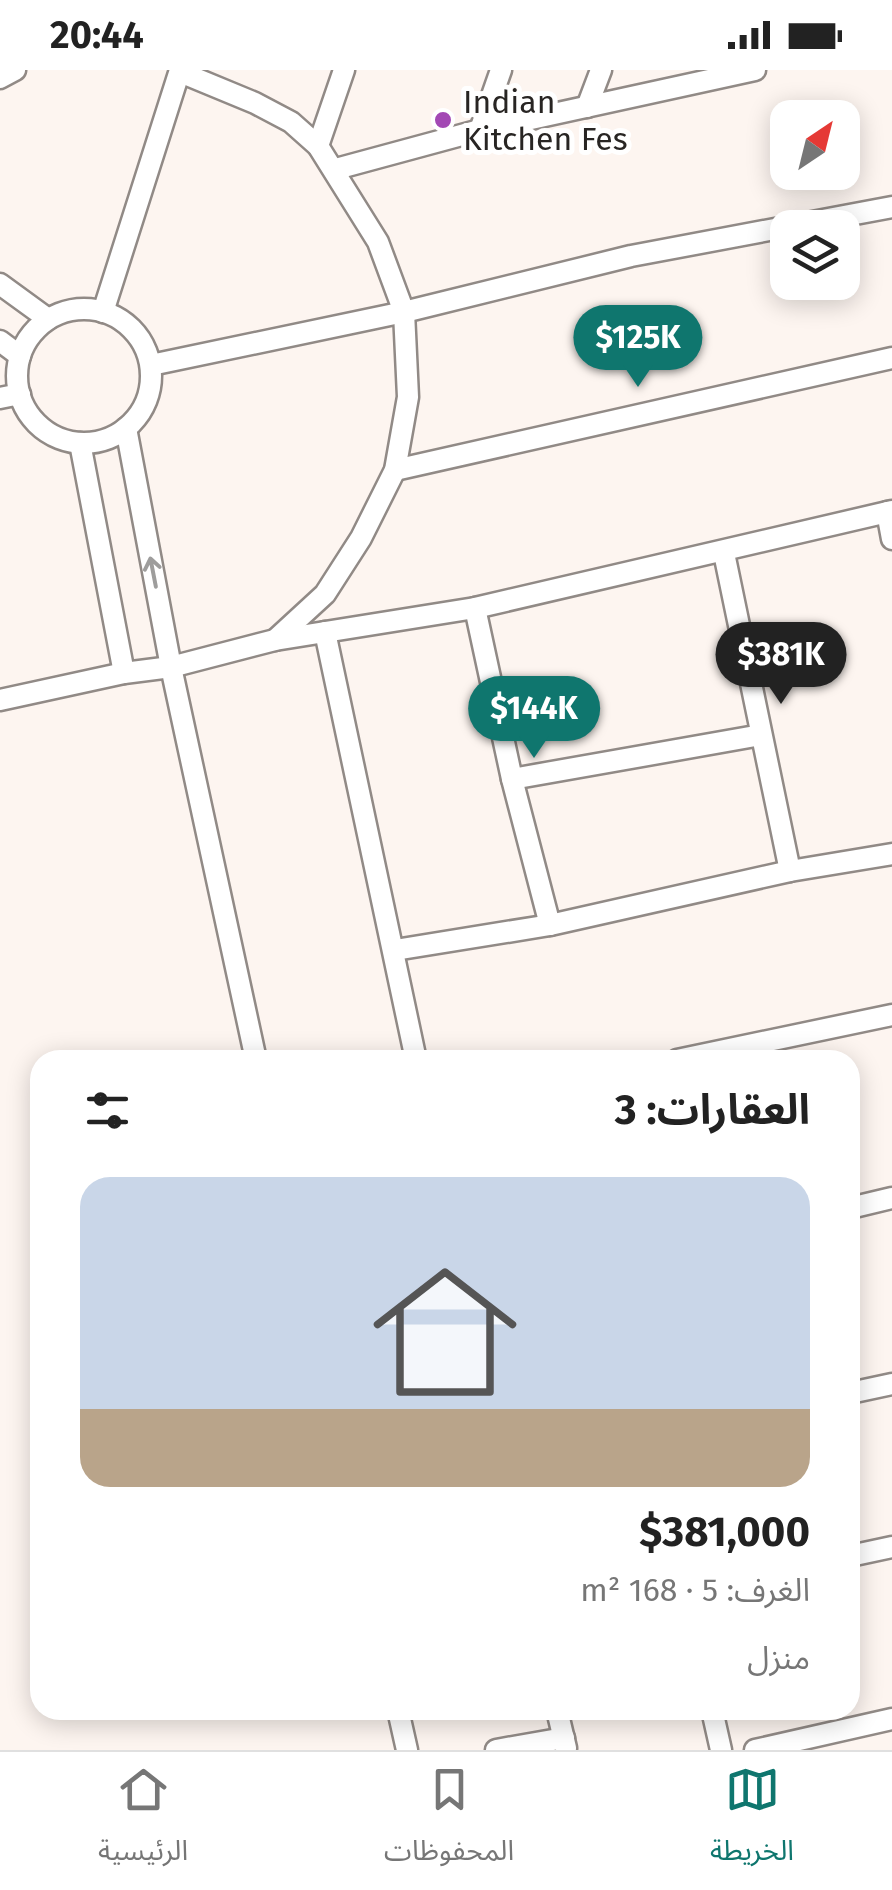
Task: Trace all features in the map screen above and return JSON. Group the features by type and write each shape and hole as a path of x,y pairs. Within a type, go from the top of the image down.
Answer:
{"street":[{"path":"0,78 14,70"},
{"path":"318,146 344,70"},
{"path":"480,130 501,70"},
{"path":"587,106 601,70"},
{"path":"336,169 480,130 755,70"},
{"path":"103,312 180,71 279,116 318,146 336,169 378,242 404,312 408,397 395,470 325,594 276,640"},
{"path":"150,365 404,312 631,256 892,207"},
{"path":"0,284 48,320"},
{"path":"71,310 103,312 132,329 146,349 149,395 140,414 126,428 100,441 80,443 46,431 10,396 20,356 31,335 48,320 71,310"},
{"path":"0,342 20,356"},
{"path":"395,470 892,358"},
{"path":"126,428 171,668 254,1050"},
{"path":"80,443 124,673"},
{"path":"0,700 124,673 171,668 276,640 475,608 890,512 892,539"},
{"path":"724,553 790,871"},
{"path":"475,608 512,779 550,925"},
{"path":"325,632 414,1050"},
{"path":"512,779 761,735"},
{"path":"395,950 550,925 790,871 892,854"},
{"path":"725,1050 892,1015"},
{"path":"860,1206 892,1198"},
{"path":"860,1391 892,1384"},
{"path":"860,1554 892,1546"},
{"path":"755,1750 892,1719"},
{"path":"400,1720 407,1750"},
{"path":"714,1720 722,1750"},
{"path":"496,1750 565,1744"}],"place":[{"name":"Indian Kitchen Fes","path":"443,120"}]}
